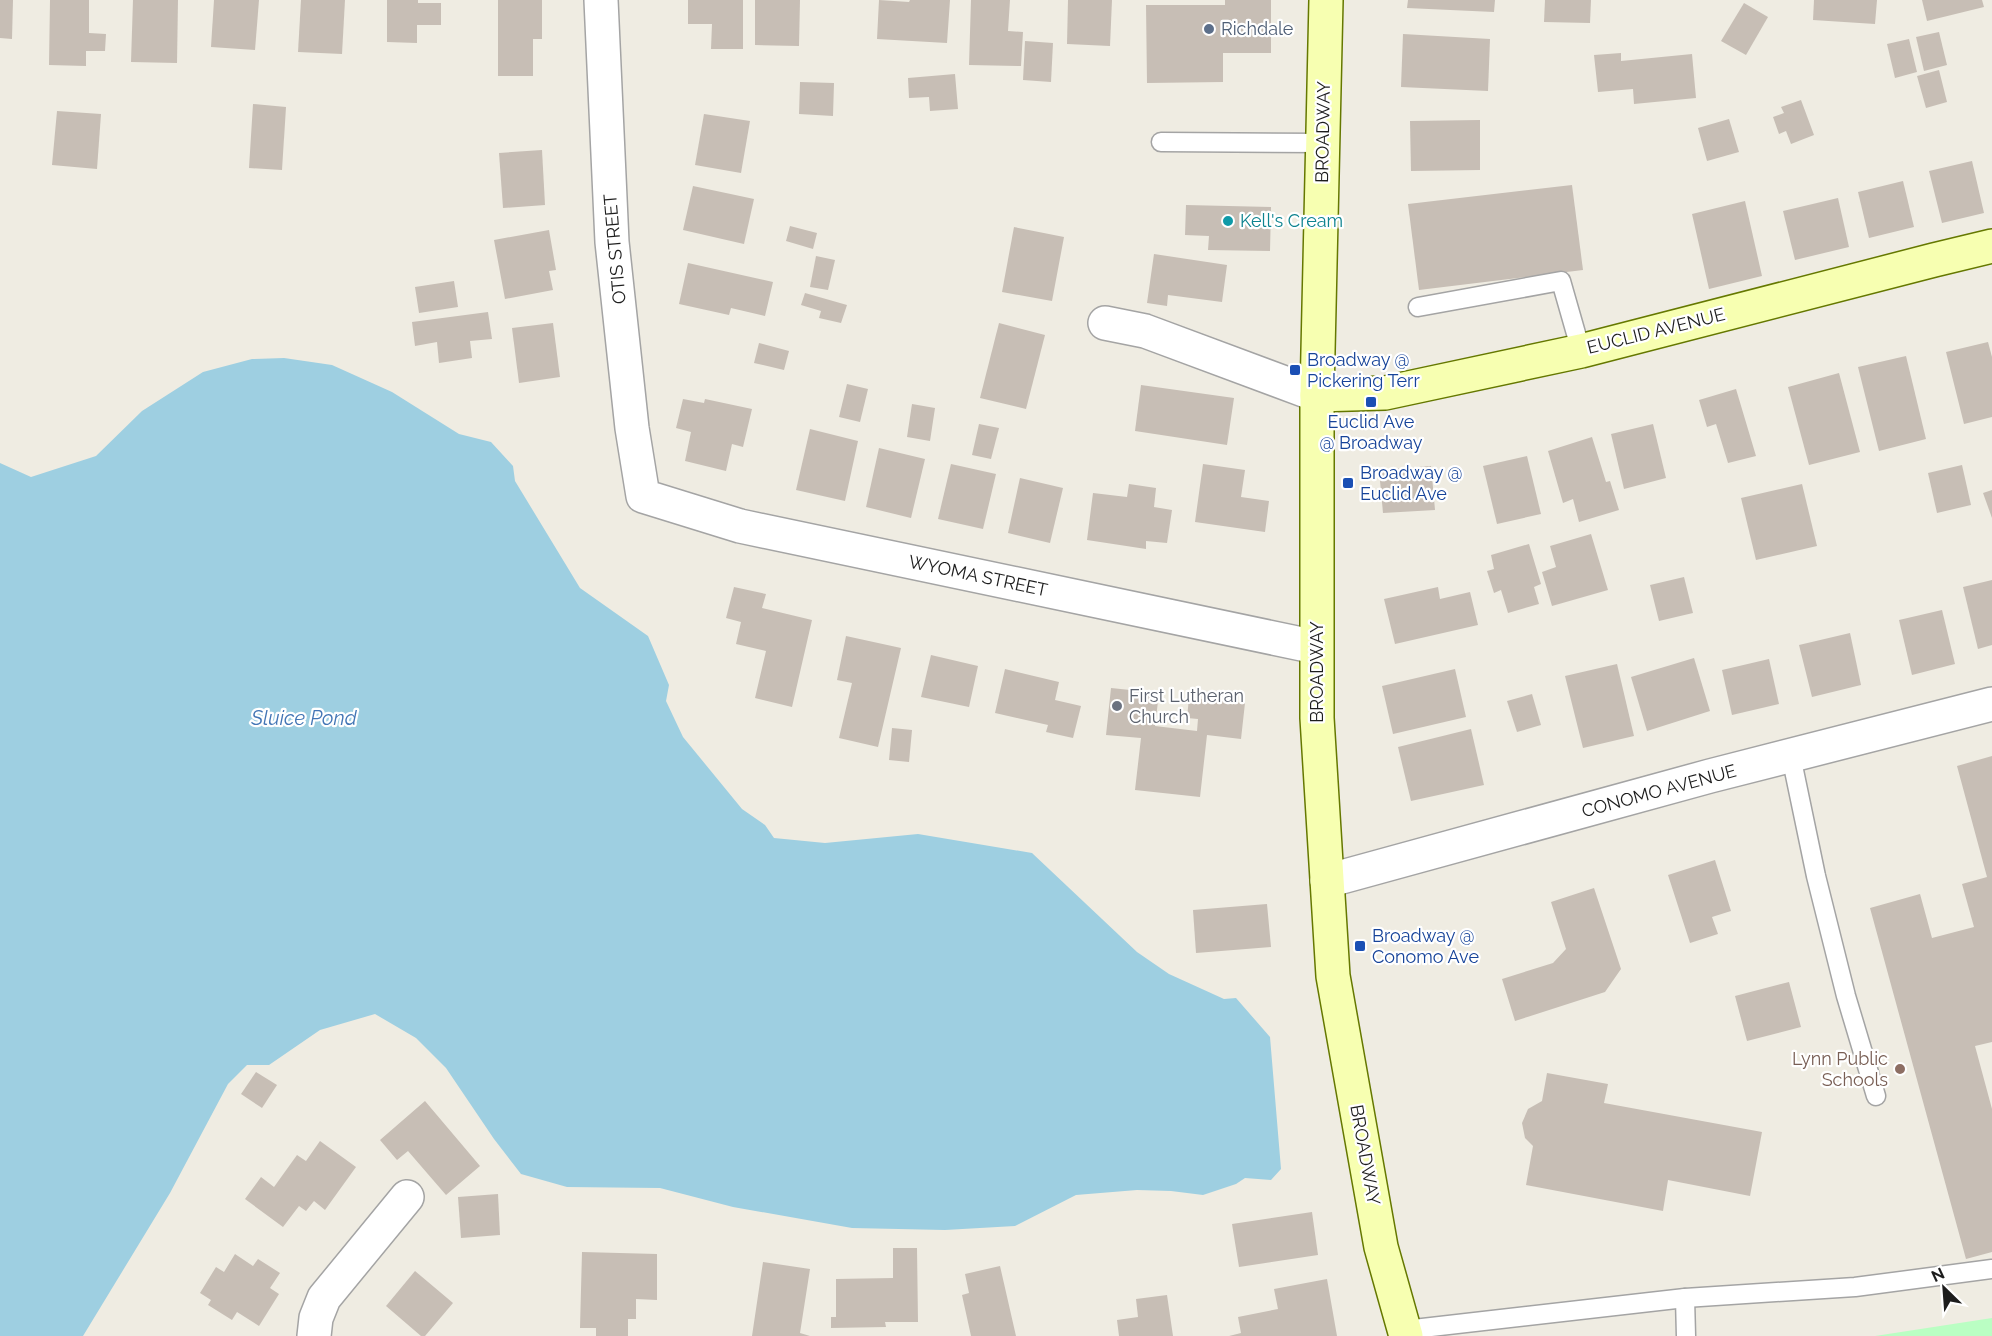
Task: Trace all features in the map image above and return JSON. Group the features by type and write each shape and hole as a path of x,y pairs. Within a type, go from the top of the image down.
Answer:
{"main road":[{"name":"BROADWAY","path":"1326,0 1317,395 1317,718 1334,976 1381,1247 1405,1333"},
{"name":"EUCLID AVENUE","path":"1317,395 1385,393 1581,351 1992,246"}],"street":[{"name":"OTIS STREET","path":"601,0 612,242 632,428 643,496"},
{"path":"1105,323 1145,331 1317,395"},
{"name":"WYOMA STREET","path":"643,496 740,526 1317,647"},
{"name":"CONOMO AVENUE","path":"1327,881 1992,704"},
{"path":"314,1336 316,1318 324,1298 407,1197"}],"lane":[{"path":"1161,142 1323,143"},
{"path":"1418,307 1561,281 1581,351"},
{"path":"1791,756 1816,876 1846,996 1876,1096"},
{"path":"1405,1333 1685,1298 1855,1287 1992,1269"},
{"path":"1685,1298 1686,1336"}],"green space":[{"path":"1992,1318 1992,1336 1875,1336"}],"water":[{"name":"Sluice Pond","path":"284,358 332,365 392,392 459,434 491,442 513,466 515,481 580,588 648,636 669,685 666,701 683,737 742,809 765,825 774,838 825,843 918,834 1032,853 1137,952 1169,974 1224,999 1236,998 1270,1037 1281,1169 1271,1180 1245,1178 1236,1184 1203,1195 1137,1190 1076,1195 1015,1226 945,1230 852,1228 733,1207 660,1188 567,1187 521,1174 494,1139 446,1068 416,1038 375,1014 320,1030 269,1065 247,1065 228,1084 170,1193 83,1336 0,1336 0,463 31,477 96,456 142,411 203,372 252,359"}],"building":[{"path":"0,0 13,0 12,39 0,38"},
{"path":"50,0 89,0 89,33 106,34 105,51 86,51 86,66 49,65"},
{"path":"133,0 178,0 177,63 131,62"},
{"path":"214,0 259,0 255,50 211,47"},
{"path":"301,0 345,0 342,54 298,52"},
{"path":"387,0 441,3 441,25 417,25 417,43 387,42"},
{"path":"498,0 542,0 542,39 533,39 533,76 498,76"},
{"path":"688,0 743,0 743,49 711,49 712,24 688,24"},
{"path":"755,0 800,0 799,46 755,45"},
{"path":"879,0 909,2 910,0 950,0 947,43 877,39"},
{"path":"971,0 1010,0 1008,31 1023,32 1021,66 969,65"},
{"path":"1068,0 1112,0 1110,46 1067,44"},
{"name":"Richdale","path":"1225,0 1271,0 1271,53 1223,53 1223,82 1147,83 1146,5 1225,5"},
{"path":"1408,0 1495,0 1494,12 1407,8"},
{"path":"1545,0 1591,0 1590,23 1544,22"},
{"path":"1814,0 1877,0 1875,24 1813,20"},
{"path":"1922,0 1982,0 1984,7 1927,21"},
{"path":"1744,3 1768,17 1746,55 1721,41"},
{"path":"1939,32 1947,65 1924,71 1916,37"},
{"path":"1403,34 1490,39 1488,91 1401,87"},
{"path":"1909,39 1917,72 1895,78 1887,44"},
{"path":"1025,41 1053,43 1051,82 1023,80"},
{"path":"1621,53 1621,61 1692,54 1696,98 1634,104 1633,89 1598,92 1594,55"},
{"path":"1939,70 1947,102 1926,108 1917,76"},
{"path":"955,74 958,109 930,111 929,97 909,98 908,78"},
{"path":"800,82 834,83 833,116 799,114"},
{"path":"1801,100 1814,135 1791,144 1786,131 1779,134 1773,117 1784,113 1781,107"},
{"path":"253,104 286,107 282,170 249,168"},
{"path":"57,111 101,114 97,169 52,165"},
{"path":"704,114 750,121 741,173 695,165"},
{"path":"1729,119 1739,152 1707,161 1698,128"},
{"path":"1480,120 1480,170 1411,171 1410,121"},
{"path":"542,150 545,205 503,208 499,153"},
{"path":"1972,161 1984,213 1942,223 1929,171"},
{"path":"1903,181 1914,227 1869,238 1858,192"},
{"path":"1572,185 1583,270 1419,290 1408,204"},
{"path":"693,186 754,199 744,244 683,230"},
{"path":"1838,198 1849,247 1795,260 1783,211"},
{"path":"1745,201 1762,276 1709,289 1692,214"},
{"name":"Kell's Cream","path":"1186,205 1271,207 1270,251 1208,250 1209,236 1185,235"},
{"path":"790,226 817,233 813,249 786,241"},
{"path":"1014,227 1064,237 1052,301 1002,292"},
{"path":"549,230 556,270 549,271 553,290 505,299 494,240"},
{"path":"1154,254 1227,265 1222,302 1168,295 1167,306 1147,303"},
{"path":"816,256 835,260 828,290 810,287"},
{"path":"688,263 773,282 765,316 731,308 729,315 679,304"},
{"path":"454,281 458,307 419,313 415,287"},
{"path":"805,293 847,305 841,323 819,318 821,311 801,305"},
{"path":"488,312 492,339 470,341 472,358 439,363 437,342 415,346 412,322"},
{"path":"553,323 560,377 519,383 512,328"},
{"path":"999,323 1045,335 1026,409 980,398"},
{"path":"1988,342 1992,357 1992,417 1964,424 1946,352"},
{"path":"759,343 789,351 784,370 754,363"},
{"path":"1906,356 1926,439 1879,451 1858,367"},
{"path":"1839,373 1860,452 1809,465 1788,387"},
{"path":"847,384 868,389 860,422 839,417"},
{"path":"1141,385 1234,398 1227,445 1135,431"},
{"path":"1736,389 1756,456 1728,463 1716,424 1707,427 1699,400"},
{"path":"683,399 704,403 705,399 752,409 743,447 732,444 726,471 685,461 691,432 676,428"},
{"path":"912,404 935,408 930,441 907,437"},
{"path":"979,424 999,428 991,459 972,455"},
{"path":"1653,424 1666,478 1624,489 1611,434"},
{"path":"810,429 858,441 845,501 796,490"},
{"path":"1592,437 1606,482 1610,481 1619,510 1579,522 1573,499 1563,503 1548,451"},
{"path":"879,448 925,459 911,518 866,507"},
{"path":"1527,456 1541,514 1497,524 1483,466"},
{"path":"951,464 996,474 983,529 938,519"},
{"path":"1203,464 1245,470 1241,497 1269,501 1265,532 1195,522"},
{"path":"1962,465 1971,505 1937,513 1928,473"},
{"path":"1431,466 1435,510 1383,513 1379,470"},
{"path":"1020,478 1063,488 1050,543 1008,533"},
{"path":"1129,484 1156,488 1154,507 1172,510 1167,543 1146,541 1146,549 1087,540 1093,493 1127,497"},
{"path":"1802,484 1817,546 1756,560 1741,498"},
{"path":"1992,490 1992,518 1983,493"},
{"path":"1591,534 1608,590 1552,606 1542,572 1556,567 1550,546"},
{"path":"1529,544 1541,584 1534,587 1539,604 1508,613 1501,590 1494,593 1487,571 1494,569 1491,555"},
{"path":"1684,577 1693,613 1659,621 1650,585"},
{"path":"1992,580 1992,645 1978,649 1963,587"},
{"path":"734,587 766,594 762,608 812,620 792,707 755,698 766,651 736,644 741,622 726,618"},
{"path":"1438,587 1440,599 1470,592 1478,625 1395,644 1384,599"},
{"path":"1942,610 1955,664 1912,675 1899,620"},
{"path":"1850,633 1861,685 1812,697 1799,645"},
{"path":"846,636 901,648 878,747 839,738 852,683 837,680"},
{"path":"931,655 978,666 969,707 921,697"},
{"path":"1694,658 1710,711 1647,731 1631,677"},
{"path":"1769,659 1779,704 1732,715 1722,670"},
{"path":"1617,664 1634,736 1583,748 1565,676"},
{"path":"1005,669 1059,682 1055,700 1081,706 1073,738 1046,732 1048,725 995,713"},
{"path":"1455,669 1466,717 1393,734 1382,686"},
{"path":"1111,688 1159,693 1155,726 1197,731 1198,719 1187,718 1189,698 1245,703 1241,739 1207,735 1200,797 1135,790 1141,738 1106,735"},
{"path":"1532,694 1541,725 1517,732 1507,701"},
{"path":"892,728 912,730 909,762 889,760"},
{"path":"1471,729 1484,785 1411,801 1398,747"},
{"path":"1992,756 1992,1042 1975,1046 1992,1109 1992,1252 1966,1259 1870,908 1920,894 1932,938 1974,927 1962,884 1987,877 1957,766"},
{"path":"1715,860 1731,911 1712,917 1718,934 1690,943 1668,875"},
{"path":"1594,888 1621,969 1605,992 1515,1021 1502,979 1553,963 1566,949 1551,902"},
{"path":"1267,904 1271,947 1196,953 1193,910"},
{"path":"1789,982 1801,1027 1747,1041 1735,996"},
{"path":"256,1072 277,1085 262,1108 241,1094"},
{"path":"1547,1073 1608,1084 1604,1103 1762,1132 1750,1196 1668,1180 1663,1211 1526,1185 1533,1146 1525,1138 1522,1123 1528,1109 1542,1101"},
{"path":"425,1101 480,1166 446,1195 408,1151 397,1160 380,1140"},
{"path":"320,1141 356,1167 325,1210 314,1201 306,1211 299,1206 283,1227 245,1199 261,1177 274,1187 297,1155 306,1161"},
{"path":"498,1194 500,1235 461,1238 458,1197"},
{"path":"1312,1212 1318,1255 1239,1267 1232,1224"},
{"path":"893,1248 917,1248 918,1322 885,1322 886,1327 831,1328 831,1317 836,1317 836,1279 893,1278"},
{"path":"582,1252 657,1254 657,1300 636,1299 636,1319 628,1319 628,1336 596,1336 596,1328 580,1328"},
{"path":"235,1254 253,1266 258,1259 280,1273 270,1288 279,1294 259,1326 237,1312 232,1320 208,1305 211,1300 200,1293 216,1267 224,1272"},
{"path":"763,1262 810,1269 800,1333 810,1336 752,1336"},
{"path":"1000,1266 1016,1336 971,1336 962,1295 969,1293 965,1274"},
{"path":"415,1271 453,1303 425,1336 421,1336 386,1306"},
{"path":"1327,1279 1337,1336 1229,1336 1241,1333 1238,1317 1278,1309 1274,1289"},
{"path":"1167,1295 1173,1336 1119,1336 1117,1320 1138,1317 1136,1299"}],"place":[{"name":"Richdale","path":"1209,29"},
{"name":"Kell's Cream","path":"1228,221"},
{"name":"Broadway @ Pickering Terr","path":"1295,370"},
{"name":"Euclid Ave @ Broadway","path":"1371,402"},
{"name":"Broadway @ Euclid Ave","path":"1348,483"},
{"name":"First Lutheran Church","path":"1117,706"},
{"name":"Broadway @ Conomo Ave","path":"1360,946"},
{"name":"Lynn Public Schools","path":"1900,1069"}]}
